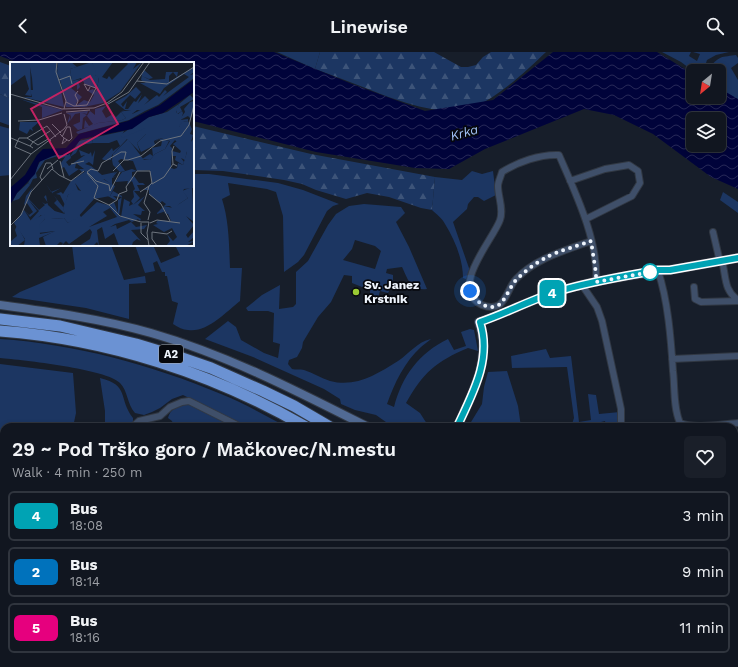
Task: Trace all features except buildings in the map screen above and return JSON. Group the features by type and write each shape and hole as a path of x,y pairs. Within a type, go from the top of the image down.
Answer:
{"highway":[{"name":"A2","path":"0,319 60,326 136,344 182,358 211,368 263,390 323,423"},
{"name":"A2","path":"0,331 63,338 133,354 171,366 238,392 298,423"}],"main road":[{"path":"459,423 481,371 484,345 483,331 480,322 530,301 558,291 582,285 658,270 721,264 738,258"},
{"path":"0,305 65,314 106,322 184,344 241,365 360,423"}],"street":[{"path":"591,241 548,256 529,269 516,280 499,305 490,307 481,305 470,291 469,283 480,254 500,219 501,206 498,185 502,172 511,167 550,154 559,155 583,212 591,241 596,264 596,282"},
{"path":"570,181 605,169 629,165 638,171 640,183 632,196 588,218"},
{"path":"713,232 726,286 731,295 738,300"},
{"path":"658,270 664,286 677,412 680,422 682,423"},
{"path":"582,285 597,307 602,321 621,409 621,422"},
{"path":"694,287 695,299 701,302 738,300"},
{"path":"672,359 738,356"},
{"path":"137,423 139,421 160,416 170,407 189,401 233,423"}],"green space":[{"path":"277,52 320,52 315,69"},
{"path":"320,52 434,52 461,67 468,67 476,65 483,57 491,52 546,52 512,83 483,103 459,110 444,110 413,105 315,69"},
{"path":"662,52 691,52 689,56 697,61 700,54 693,52 729,52 716,55 707,60 706,64 686,64 686,66"},
{"path":"736,55 738,58 738,63 731,68 738,80 738,100 726,94 726,64 712,64 722,57"},
{"path":"0,62 10,66 10,99 0,94"},
{"path":"0,94 10,99 10,126 0,122"},
{"path":"0,126 10,129 10,175 0,176"},
{"path":"194,126 311,154 435,177 432,210 421,208 389,197 367,193 346,199 302,184 223,171 194,170"},
{"path":"472,171 482,174 493,171 496,195 484,201 478,197 474,197 468,204 467,209 453,222 470,271 466,279 463,278 463,271 458,250 449,230 432,210 435,177 462,180"},
{"path":"194,174 209,174 278,183 303,190 339,204 333,206 327,211 304,255 298,262 284,272 283,216 276,192 267,189 228,183 230,195 222,199 229,241 230,268 242,268 240,301 209,325 195,330 188,330 173,324 178,303 172,301 165,272 162,272 157,261 153,263 155,271 145,273 135,246 153,246 161,263 180,255 176,246 194,246"},
{"path":"723,192 738,202 738,213 720,200"},
{"path":"364,204 401,207 405,213 396,222 409,247 427,289 421,289 413,286 408,280 402,267 387,269 386,273 393,275 393,284 388,293 380,291 378,298 370,295 370,290 352,283 352,276 344,275 331,302 318,317 303,342 302,348 297,357 289,360 288,364 292,369 304,370 330,381 349,383 382,371 398,361 418,345 431,339 415,353 401,373 387,404 394,407 402,385 420,358 428,351 448,339 454,350 466,346 461,332 470,329 474,330 478,351 468,348 439,363 431,369 419,383 406,403 420,413 426,423 387,423 376,415 355,410 341,404 340,399 324,389 253,357 205,339 228,321 236,327 241,340 264,353 278,358 280,344 273,342 274,313 268,311 248,311 246,308 262,295 280,285 279,309 293,307 296,304 296,272 308,261 328,225 336,214 349,206","holes":["355,240 375,246 381,251 375,269 343,260 352,249"]},
{"path":"72,246 111,246 124,280 145,276 146,283 129,284 129,319 86,308 12,297 20,292 75,269"},
{"path":"0,339 85,351 141,365 168,374 246,405 280,423 239,423 183,395 172,399 160,408 144,415 135,413 130,406 123,386 112,378 82,369 0,358"},
{"path":"546,349 550,358 571,356 579,422 591,420 588,394 596,395 599,414 620,412 621,423 605,423 605,421 597,423 572,423 574,418 567,367 512,368 511,356"},
{"path":"0,364 73,373 76,413 74,423 0,423"},
{"path":"507,371 518,406 520,423 470,423 482,404 488,372"},
{"path":"100,378 109,381 120,389 133,418 133,422 105,423 105,411"},
{"path":"183,404 195,406 227,423 173,423 168,418 170,413 178,406"}],"water":[{"name":"Krka","path":"0,52 274,52 352,84 425,111 493,100 553,52 657,52 686,70 686,104 726,104 726,92 738,99 738,189 711,177 653,134 614,115 584,109 485,149 449,169 415,168 316,152 194,121 194,62 16,62 0,56"}],"bus line":[{"name":"4","path":"459,423 481,371 484,345 483,331 480,322 530,301 558,291 582,285 658,270 670,270 738,258"}],"place":[{"name":"Sv. Janez Krstnik","path":"356,292"}],"route":[{"path":"470,291 481,305 490,307 499,305 516,280 529,269 548,256 591,241 595,258 596,282 650,272"}]}
